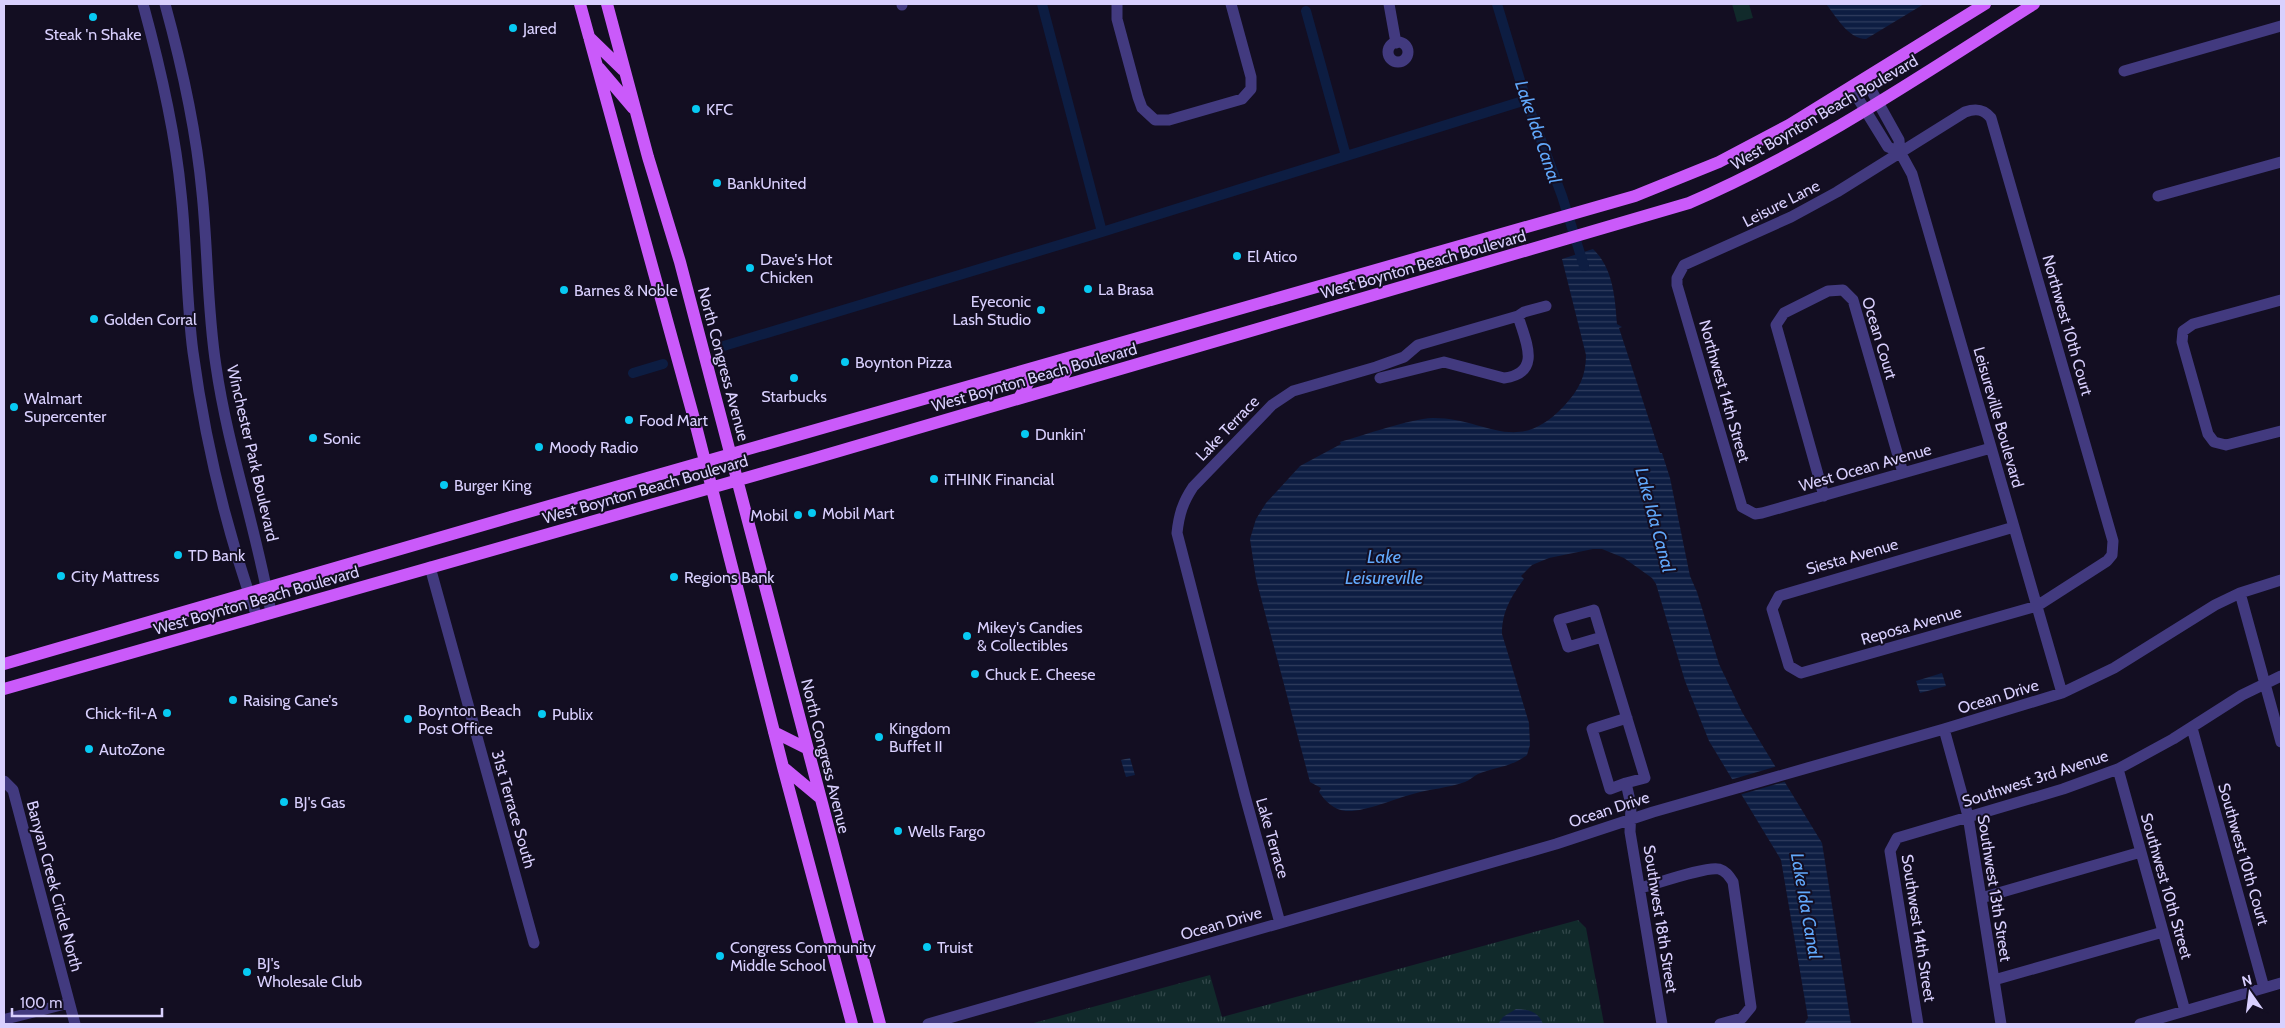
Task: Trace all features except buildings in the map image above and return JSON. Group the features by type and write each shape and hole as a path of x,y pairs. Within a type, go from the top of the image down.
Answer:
{"main road":[{"path":"580,4 657,282 782,767 852,1024"},
{"name":"North Congress Avenue","path":"607,4 635,110 680,262 738,479 806,748 880,1024"},
{"name":"West Boynton Beach Boulevard","path":"4,664 1635,196 1719,162 1789,125 1985,4"},
{"name":"West Boynton Beach Boulevard","path":"4,689 1019,398 1689,203 1769,166 1866,110 2034,4"},
{"path":"589,37 624,71"},
{"path":"597,66 635,110"},
{"path":"1056,387 1075,357"},
{"path":"1019,398 1037,368"},
{"path":"774,732 806,748"},
{"path":"782,767 819,797"}],"street":[{"path":"143,4 165,87 178,163 182,194 189,314 200,396 217,476 257,617"},
{"name":"Winchester Park Boulevard","path":"165,4 185,83 199,163 212,338 220,393 235,465 267,588 271,613"},
{"path":"1117,4 1117,19 1142,108 1148,116 1162,121 1235,102 1248,93 1251,88 1251,78 1231,4"},
{"path":"1389,4 1396,43"},
{"path":"2124,71 2281,26"},
{"name":"Leisureville Boulevard","path":"1865,79 1899,140 1900,152 1912,174 2062,693"},
{"name":"Leisureville Boulevard","path":"1851,87 1888,147 1900,152"},
{"name":"Northwest 10th Court","path":"1900,152 1965,112 1980,110 1991,118 2113,541 2112,556 2107,561 2037,606"},
{"name":"Leisure Lane","path":"1677,278 1684,265 1791,217 1900,152"},
{"path":"2158,196 2281,162"},
{"name":"Northwest 14th Street","path":"1677,278 1677,285 1742,507 1748,512"},
{"name":"Ocean Court","path":"1824,496 1776,326 1784,313 1828,291 1842,290 1853,300 1903,473"},
{"path":"2281,300 2193,324 2183,331 2182,342 2208,434 2214,442 2226,445 2281,431"},
{"name":"Lake Terrace","path":"1280,923 1177,533 1179,514 1184,499 1227,450 1272,405 1287,394 1398,360 1418,345 1546,306"},
{"path":"1380,378 1444,362 1504,378 1516,376 1528,364 1529,360 1518,316"},
{"name":"West Ocean Avenue","path":"1748,512 1762,513 1991,448"},
{"name":"Siesta Avenue","path":"1794,670 1785,659 1772,609 1778,596 2014,527"},
{"name":"31st Terrace South","path":"430,567 534,943"},
{"name":"Ocean Drive","path":"928,1024 1556,844 1631,819 2062,693 2114,668 2190,620 2240,594 2281,580"},
{"path":"2240,594 2281,742"},
{"name":"Reposa Avenue","path":"1794,670 1801,672 2037,606"},
{"path":"1602,637 1644,778 1610,788 1592,729 1626,718"},
{"name":"Southwest 3rd Avenue","path":"1897,838 2063,789 2118,769 2146,755 2265,683 2281,676"},
{"name":"Southwest 10th Court","path":"2192,728 2264,988"},
{"name":"Southwest 13th Street","path":"1944,729 1968,816 2001,1024"},
{"name":"Southwest 10th Street","path":"2118,769 2185,1011"},
{"name":"Banyan Creek Circle North","path":"4,781 12,790 75,1024"},
{"name":"Southwest 18th Street","path":"1626,783 1631,805 1630,832 1662,1024"},
{"name":"Southwest 14th Street","path":"1897,838 1890,851 1918,1024"},
{"path":"1981,898 2141,852"},
{"path":"1640,888 1710,869 1724,871 1729,876 1732,882 1751,1007 1742,1018 1720,1024"},
{"path":"1994,980 2163,932"},
{"path":"2140,1024 2281,984"},
{"path":"6,1019 69,1004"}],"green space":[{"path":"1732,4 1749,4 1753,18 1737,22"},
{"path":"1578,920 1586,928 1604,1024 1030,1024 1210,975 1222,1017"}],"water":[{"path":"1826,4 1924,4 1866,39 1860,38 1848,31"},
{"name":"Lake Leisureville","path":"1593,249 1600,257 1609,274 1614,293 1617,324 1622,327 1619,328 1670,478 1690,576 1697,592 1719,664 1742,712 1822,843 1851,1024 1804,1024 1808,1018 1781,860 1709,741 1685,681 1656,584 1652,578 1624,558 1602,549 1593,549 1549,558 1532,565 1521,576 1524,579 1508,605 1502,626 1502,634 1529,723 1530,745 1527,755 1509,764 1478,774 1465,782 1419,792 1354,811 1346,811 1334,807 1319,792 1321,788 1310,782 1256,579 1250,539 1256,519 1266,503 1300,466 1341,444 1340,442 1423,419 1452,420 1501,431 1516,432 1531,429 1547,421 1574,394 1581,382 1586,363 1586,355 1562,259"},
{"path":"1942,673 1946,686 1920,693 1916,681"},
{"path":"1130,758 1135,775 1126,777 1121,760"},
{"path":"1516,1009 1536,1014 1543,1024 1498,1024 1503,1017"}],"pier":[{"path":"1778,766 1787,781 1739,795 1730,780"}],"waterway":[{"path":"1042,4 1102,232"},
{"name":"Lake Ida Canal","path":"1497,4 1526,100 1562,196 1584,266"},
{"path":"1306,11 1346,156"},
{"path":"717,348 1102,232 1526,100"},
{"path":"633,373 663,364"}],"place":[{"name":"Steak 'n Shake","path":"93,17"},
{"name":"Jared","path":"513,28"},
{"name":"KFC","path":"696,109"},
{"name":"BankUnited","path":"717,183"},
{"name":"El Atico","path":"1237,256"},
{"name":"Dave's Hot Chicken","path":"750,268"},
{"name":"La Brasa","path":"1088,289"},
{"name":"Barnes & Noble","path":"564,290"},
{"name":"Eyeconic Lash Studio","path":"1041,310"},
{"name":"Golden Corral","path":"94,319"},
{"name":"Boynton Pizza","path":"845,362"},
{"name":"Starbucks","path":"794,378"},
{"name":"Walmart Supercenter","path":"14,407"},
{"name":"Food Mart","path":"629,420"},
{"name":"Dunkin'","path":"1025,434"},
{"name":"Sonic","path":"313,438"},
{"name":"Moody Radio","path":"539,447"},
{"name":"iTHINK Financial","path":"934,479"},
{"name":"Burger King","path":"444,485"},
{"name":"Mobil Mart","path":"812,513"},
{"name":"Mobil","path":"798,515"},
{"name":"TD Bank","path":"178,555"},
{"name":"City Mattress","path":"61,576"},
{"name":"Regions Bank","path":"674,577"},
{"name":"Mikey's Candies & Collectibles","path":"967,636"},
{"name":"Chuck E. Cheese","path":"975,674"},
{"name":"Raising Cane's","path":"233,700"},
{"name":"Chick-fil-A","path":"167,713"},
{"name":"Publix","path":"542,714"},
{"name":"Boynton Beach Post Office","path":"408,719"},
{"name":"Kingdom Buffet II","path":"879,737"},
{"name":"AutoZone","path":"89,749"},
{"name":"BJ's Gas","path":"284,802"},
{"name":"Wells Fargo","path":"898,831"},
{"name":"Truist","path":"927,947"},
{"name":"Congress Community Middle School","path":"720,956"},
{"name":"BJ's Wholesale Club","path":"247,972"}]}
